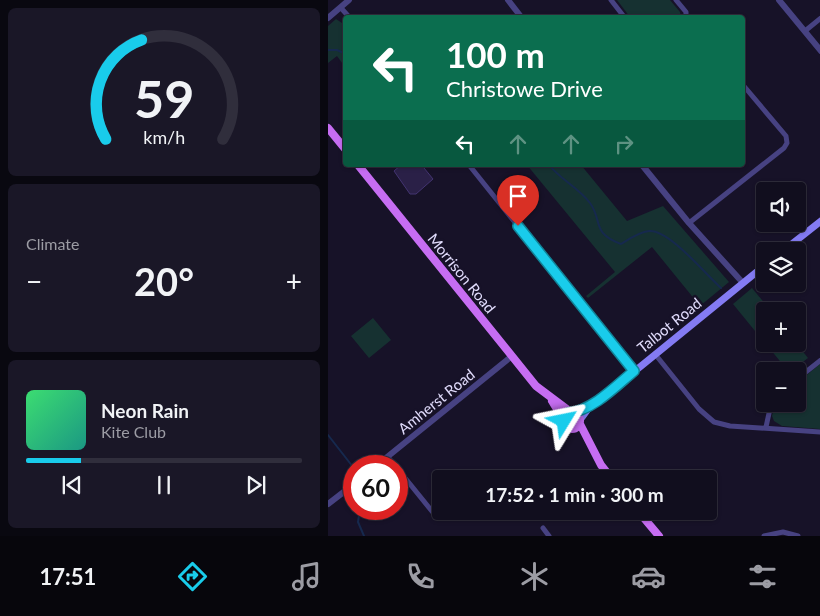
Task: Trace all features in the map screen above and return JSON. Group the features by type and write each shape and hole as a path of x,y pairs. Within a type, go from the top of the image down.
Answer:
{"main road":[{"path":"328,128 343,146"},
{"name":"Morrison Road","path":"360,167 536,386 577,417 606,470"},
{"path":"794,242 820,221"},
{"name":"Talbot Road","path":"577,417 756,272"},
{"name":"Morrison Road","path":"548,395 567,427 589,441"},
{"path":"564,421 566,415 577,417 572,429"},
{"path":"645,520 658,536"}],"street":[{"path":"328,18 349,0"},
{"path":"508,0 520,15"},
{"path":"611,0 622,15"},
{"path":"676,0 686,12 686,15"},
{"path":"779,0 820,51"},
{"path":"341,8 347,15"},
{"path":"805,31 820,18"},
{"path":"689,223 784,148 786,136 745,87"},
{"path":"471,167 634,371"},
{"path":"644,167 689,223 743,283"},
{"path":"655,354 699,409 710,419 730,426 820,432"},
{"name":"Amherst Road","path":"390,455 512,356"},
{"path":"806,372 820,360"},
{"path":"766,427 770,412"},
{"path":"408,482 432,511"},
{"path":"328,504 343,492"},
{"path":"542,528 549,536"},
{"path":"764,536 783,532 798,536"}],"green space":[{"path":"617,0 670,0 681,15 628,15"},
{"path":"336,19 343,24 343,64 337,56 328,63 328,26"},
{"path":"529,167 583,167 627,221 663,206 729,282 700,306 652,247 588,298 586,296 615,272"},
{"path":"752,288 764,302 756,302 756,332 733,304"},
{"path":"373,318 391,340 369,358 351,336"},
{"path":"773,352 803,352 808,358 803,362 781,362"},
{"path":"820,364 820,429 782,426 774,421 773,412 806,412 806,376"}],"building":[{"path":"399,167 425,167 433,179 416,194 410,194 394,171"}],"waterway":[{"path":"328,50 337,50 343,53"},
{"path":"551,167 590,203 594,209 601,231 612,240 621,244 642,233 649,231 657,232 677,245 721,288"},
{"path":"328,435 344,455"},
{"path":"358,520 364,536"}],"route":[{"path":"518,226 634,371 592,405 576,413 566,415 564,421"}]}
